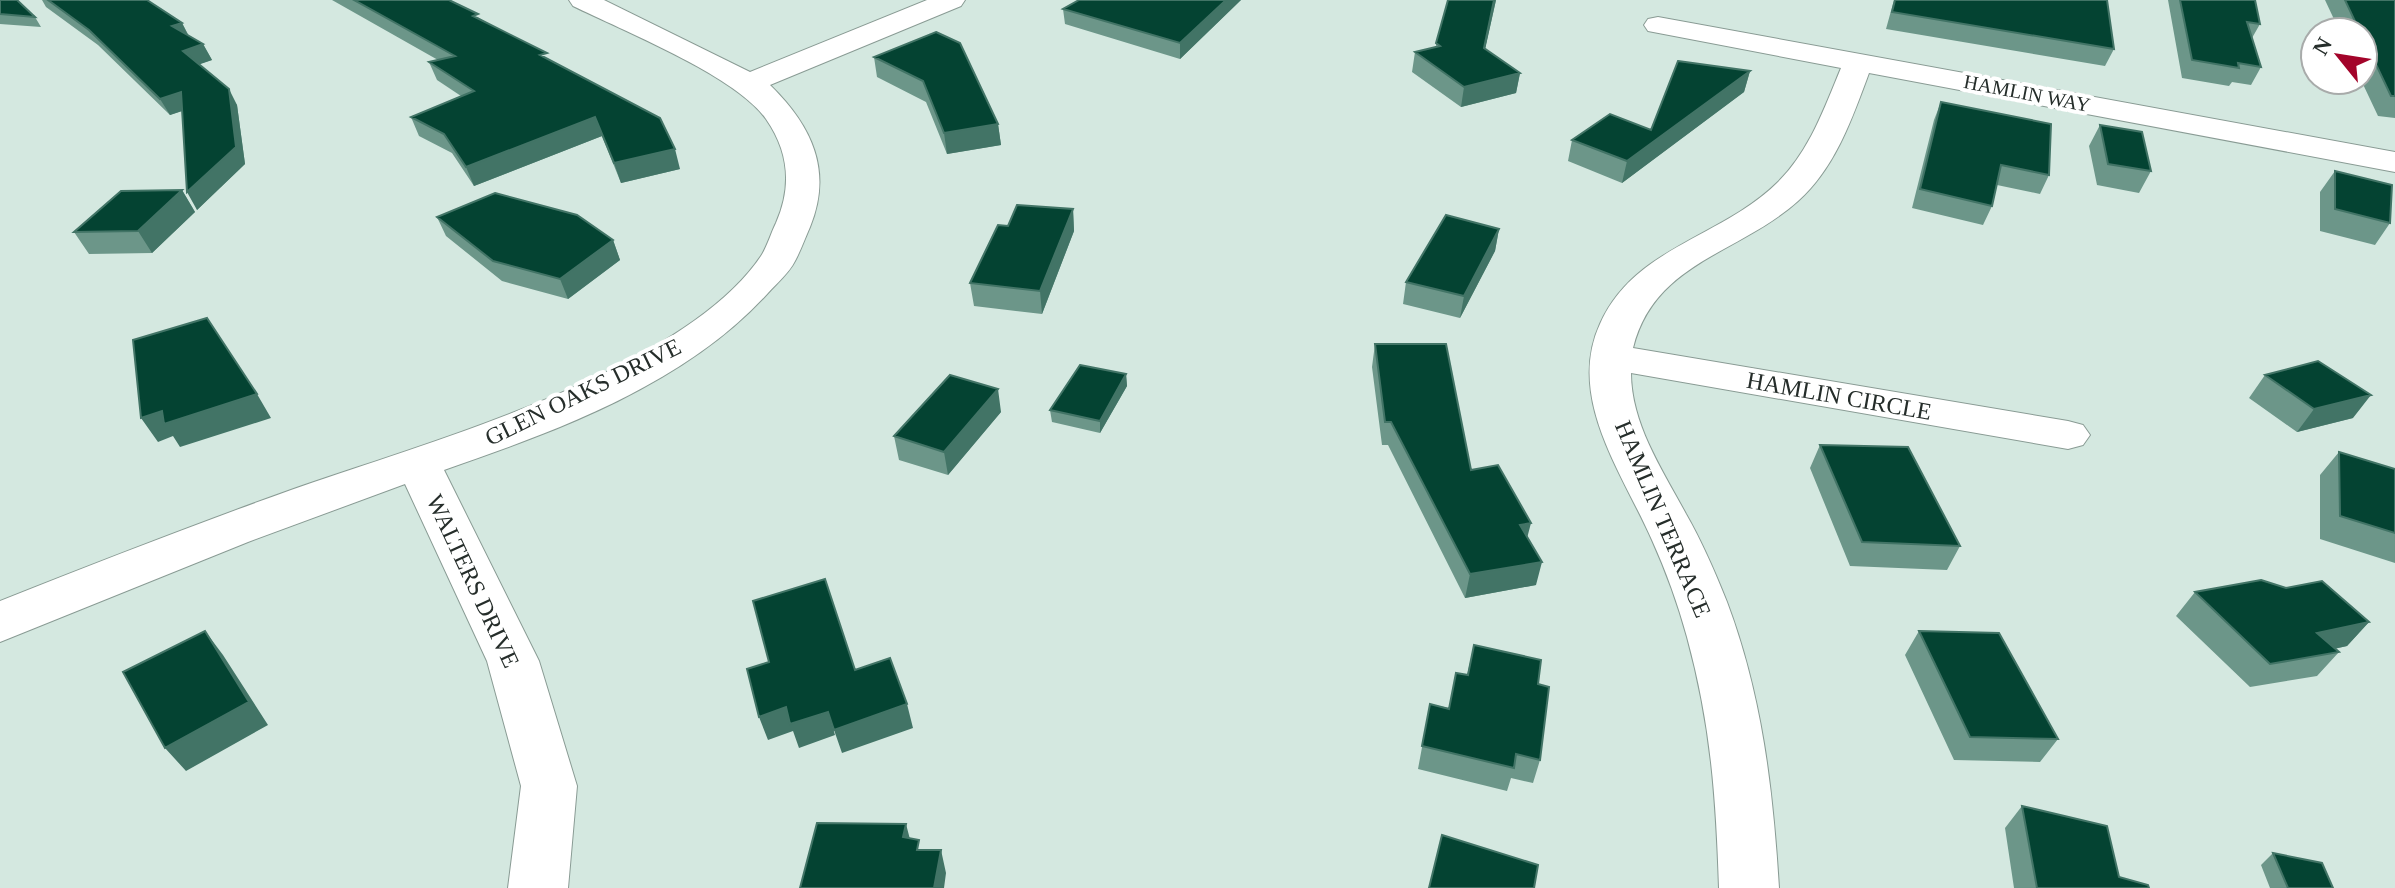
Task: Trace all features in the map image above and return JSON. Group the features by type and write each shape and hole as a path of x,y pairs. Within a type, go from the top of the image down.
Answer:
{"street":[{"name":"GLEN OAKS DRIVE","path":"0,622 312,500 418,464 552,412 636,371 733,311 765,280 787,250 798,225 805,191 803,161 779,113 749,83 583,0"},
{"path":"749,83 951,0"},
{"name":"HAMLIN WAY","path":"1658,25 2395,162"},
{"name":"HAMLIN TERRACE","path":"1749,888 1744,784 1722,674 1711,632 1676,540 1630,452 1612,399 1611,357 1619,324 1642,288 1691,252 1747,223 1785,195 1818,159 1859,61"},
{"name":"HAMLIN CIRCLE","path":"1611,357 2068,435"},
{"name":"WALTERS DRIVE","path":"418,464 513,661 549,786 538,888"}],"building":[{"path":"0,0 17,0 35,17 0,14"},
{"path":"48,0 147,0 182,23 172,26 203,44 183,51 229,89 236,147 187,192 181,92 160,99 89,30"},
{"path":"354,0 449,0 478,14 473,16 547,53 540,55 660,118 675,149 614,163 595,117 466,167 444,134 411,117 474,91 429,62 455,56"},
{"path":"1079,0 1226,0 1180,43 1063,9"},
{"path":"1448,0 1494,0 1484,48 1520,73 1464,87 1415,52 1440,46 1436,43"},
{"path":"1895,0 2107,0 2114,49 1892,12"},
{"path":"2180,0 2255,0 2260,24 2247,22 2261,67 2238,63 2239,68 2192,60"},
{"path":"2345,0 2395,0 2395,96 2391,96 2379,71 2379,16 2352,16"},
{"path":"936,32 960,43 998,124 944,133 923,81 874,57"},
{"path":"1678,61 1750,71 1627,161 1572,140 1610,114 1651,130"},
{"path":"1941,102 2051,124 2049,175 2001,165 1992,206 1920,189"},
{"path":"2100,125 2142,132 2151,171 2108,164"},
{"path":"2335,171 2392,185 2390,223 2335,209"},
{"path":"182,190 138,231 74,232 121,191"},
{"path":"495,193 577,215 613,240 560,279 493,261 437,217"},
{"path":"1017,205 1073,209 1040,291 970,283 998,225 1008,226"},
{"path":"1446,215 1499,229 1464,296 1406,282"},
{"path":"207,318 257,394 164,424 162,411 141,418 133,340"},
{"path":"1375,344 1446,344 1471,470 1498,465 1531,523 1520,525 1542,562 1470,574 1391,422 1385,422"},
{"path":"2318,361 2371,395 2314,409 2265,375"},
{"path":"1080,365 1126,374 1100,421 1050,410"},
{"path":"950,375 998,389 944,452 894,436"},
{"path":"1820,445 1908,447 1960,546 1862,542"},
{"path":"2339,452 2395,469 2395,533 2340,516"},
{"path":"825,579 855,670 890,658 907,704 834,730 828,712 790,724 786,707 759,717 747,669 769,662 753,601"},
{"path":"2261,580 2286,588 2322,581 2369,622 2317,633 2339,652 2270,664 2195,592"},
{"path":"205,631 249,702 165,748 123,672"},
{"path":"1919,631 1999,633 2058,739 1970,737"},
{"path":"1474,645 1541,660 1538,684 1549,687 1540,760 1516,754 1514,768 1422,746 1430,704 1449,709 1456,673 1468,675"},
{"path":"2022,806 2107,826 2119,877 2148,885 2149,888 2037,888"},
{"path":"817,823 906,824 903,837 919,840 917,850 941,850 934,888 800,888"},
{"path":"1442,835 1538,865 1534,888 1429,888"},
{"path":"2273,853 2322,863 2333,888 2288,888"}]}
